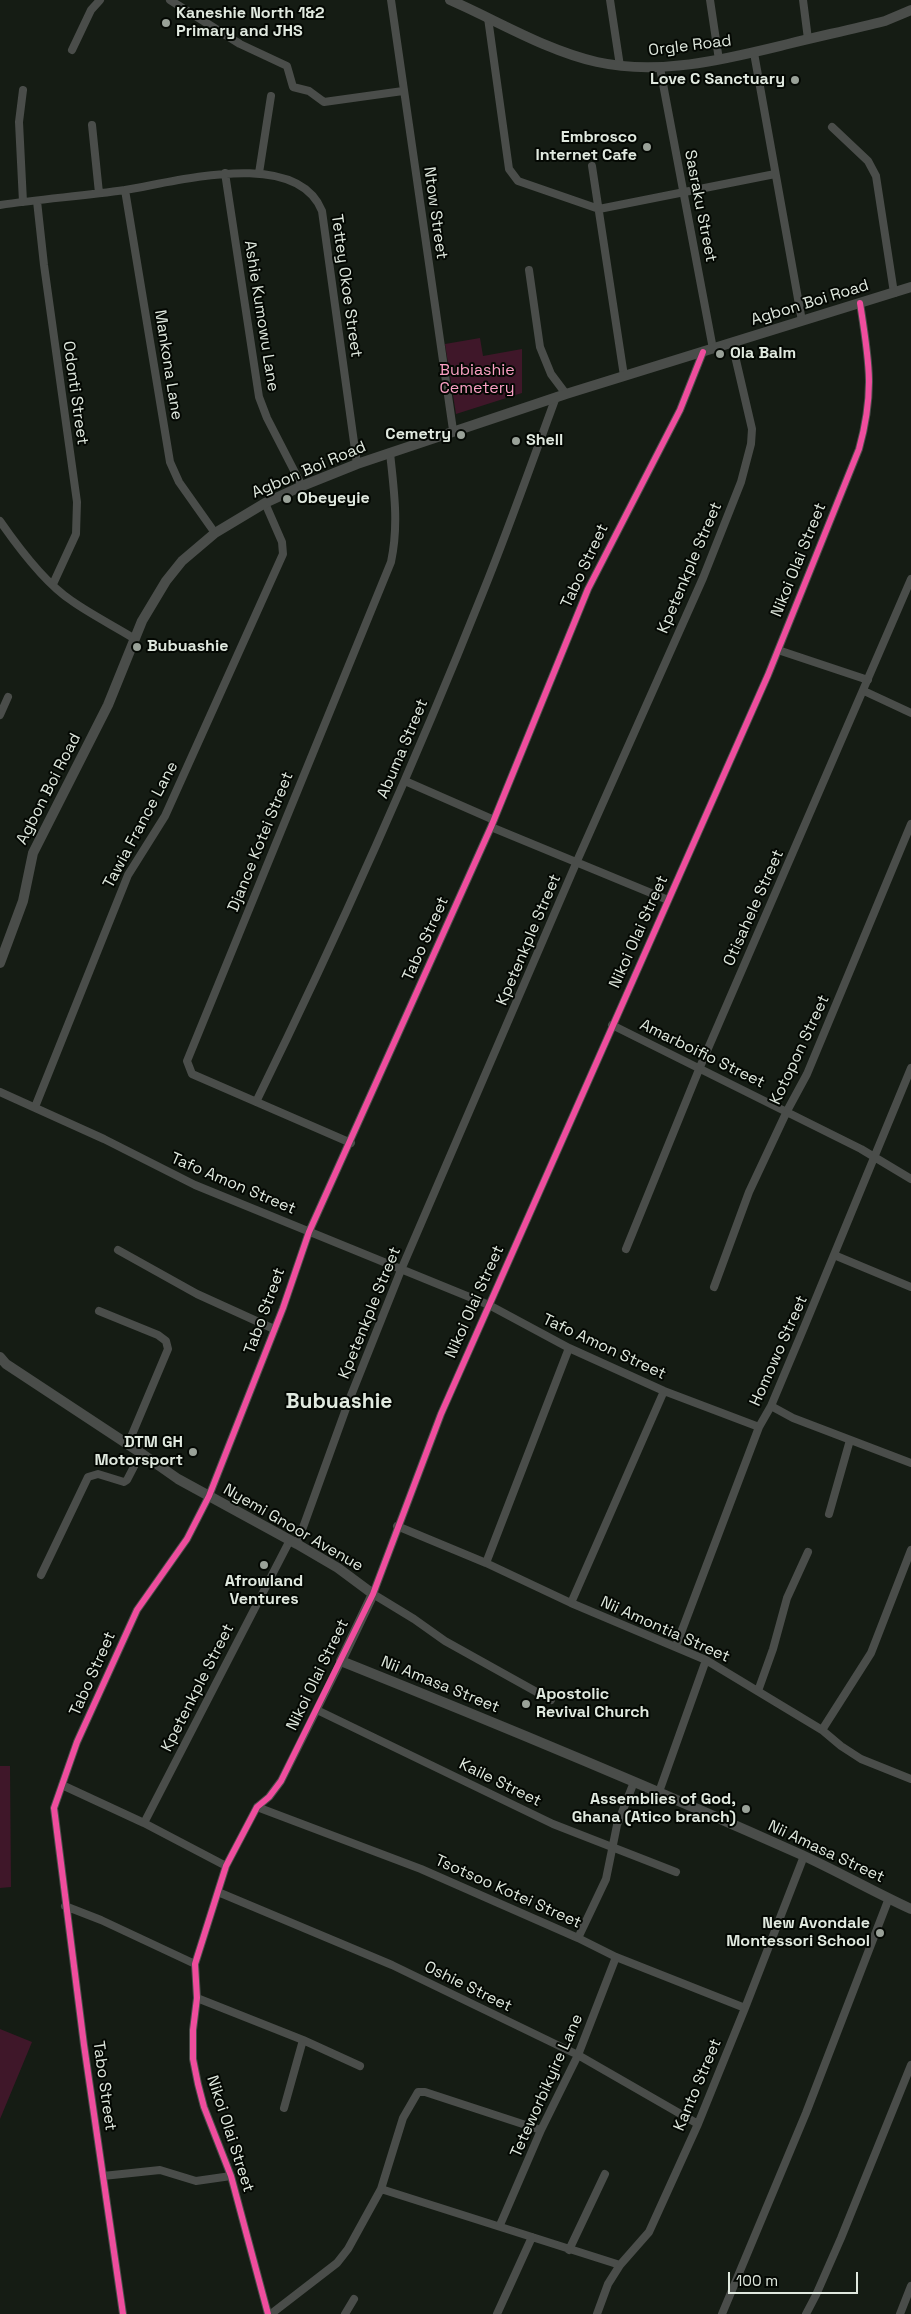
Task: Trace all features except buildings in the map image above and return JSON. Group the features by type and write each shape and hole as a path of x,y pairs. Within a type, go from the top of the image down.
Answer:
{"street":[{"path":"72,50 91,10 100,0"},
{"path":"170,0 240,44 287,66 293,87 309,91 324,102 403,91"},
{"name":"Ntow Street","path":"391,0 453,430"},
{"name":"Orgle Road","path":"450,0 549,45 596,61 620,66 660,68 754,53 885,21 911,10"},
{"path":"610,0 620,66"},
{"path":"710,0 719,60"},
{"path":"803,0 808,39"},
{"path":"488,18 509,169 518,181 599,209 775,174"},
{"path":"754,53 802,321"},
{"name":"Sasraku Street","path":"660,68 711,350"},
{"path":"22,90 19,122 23,202"},
{"path":"260,173 271,96"},
{"path":"92,125 98,193"},
{"path":"832,127 868,161 876,176 894,293"},
{"path":"592,166 624,376"},
{"name":"Tettey Okoe Street","path":"0,205 124,190 225,172 260,173 292,182 307,189 317,198 322,210 357,464"},
{"name":"Ashie Kumowu Lane","path":"225,172 259,397 267,418 302,486"},
{"name":"Mankona Lane","path":"124,190 170,462 180,482 215,533"},
{"name":"Odonti Street","path":"37,201 77,502 76,534 53,584"},
{"path":"529,270 540,347 561,395"},
{"name":"Agbon Boi Road","path":"0,963 23,901 33,853 97,728 142,621 172,573 182,561 215,533 265,503 302,486 357,464 453,430 911,287"},
{"name":"Nikoi Olai Street","path":"269,2314 231,2176 204,2106 198,2084 193,2059 193,2030 197,1998 195,1964 226,1866 257,1807 269,1797 281,1781 373,1594 397,1526 441,1414 778,650 859,448 868,418 869,361 860,304"},
{"name":"Kpetenkple Street","path":"144,1823 293,1542 402,1270 577,861 703,578 745,469 752,430 732,343"},
{"name":"Tabo Street","path":"123,2314 65,1906 54,1808 77,1742 137,1610 187,1539 209,1496 274,1329 309,1232 351,1143 492,823 588,589 711,350"},
{"name":"Abuma Street","path":"256,1102 323,964 405,781 484,591 561,395"},
{"name":"Djance Kotei Street","path":"351,1143 192,1074 188,1066 188,1056 391,562 396,541 396,512 390,453"},
{"name":"Tawia France Lane","path":"34,1107 128,875 165,816 283,554 282,542 265,503"},
{"path":"0,521 15,544 71,601 135,639"},
{"name":"Otisahele Street","path":"626,1249 700,1067 911,579"},
{"path":"778,650 868,680"},
{"path":"864,691 911,713"},
{"path":"0,715 8,697"},
{"path":"405,781 492,823 668,900"},
{"name":"Kotopon Street","path":"714,1287 749,1192 786,1111 807,1074 911,824"},
{"name":"Amarboifio Street","path":"612,1025 786,1111 911,1179"},
{"name":"Homowo Street","path":"676,1646 759,1427 771,1406 911,1068"},
{"name":"Tafo Amon Street","path":"0,1092 104,1139 195,1185 489,1305 569,1348 664,1391 759,1427"},
{"path":"118,1250 197,1294 274,1329"},
{"path":"834,1255 911,1286"},
{"path":"99,1311 158,1335 166,1341 168,1349 128,1444"},
{"path":"486,1563 569,1348"},
{"name":"Nyemi Gnoor Avenue","path":"0,1357 6,1364 141,1452 178,1480 338,1568 373,1594 414,1619 444,1641 551,1700"},
{"path":"571,1603 664,1391"},
{"path":"771,1406 793,1418 911,1463"},
{"path":"829,1514 850,1440"},
{"path":"41,1574 88,1476 98,1474 124,1482 127,1480 141,1452"},
{"name":"Nii Amontia Street","path":"397,1526 706,1660 822,1730 841,1746 861,1759 911,1779"},
{"path":"822,1730 870,1653 911,1550"},
{"path":"758,1691 773,1649 787,1598 808,1552"},
{"path":"901,1572 911,1572"},
{"path":"659,1792 706,1660"},
{"name":"Nii Amasa Street","path":"341,1661 486,1719 659,1792 804,1856 911,1908"},
{"name":"Kaile Street","path":"317,1710 553,1824 676,1872"},
{"path":"578,1938 606,1879 618,1825 634,1782"},
{"path":"62,1785 144,1823 226,1866"},
{"name":"Tsotsoo Kotei Street","path":"257,1807 421,1869 578,1938 616,1957 745,2008"},
{"name":"Kanto Street","path":"597,2314 608,2284 620,2265 649,2232 698,2124 804,1856"},
{"name":"Oshie Street","path":"218,1892 392,1965 578,2055 698,2124"},
{"path":"722,2313 806,2113 889,1898"},
{"path":"65,1906 125,1930 195,1964"},
{"name":"Teteworbikyire Lane","path":"500,2225 541,2130 578,2055 616,1957"},
{"path":"197,1998 303,2040 360,2066"},
{"path":"284,2108 303,2040"},
{"path":"806,2314 841,2238 911,2065"},
{"path":"269,2314 337,2263 353,2241 382,2189 403,2118 418,2092 424,2092 541,2130"},
{"path":"103,2176 160,2170 196,2180 231,2176"},
{"path":"569,2250 605,2174"},
{"path":"382,2189 500,2225 569,2250 620,2265"},
{"path":"496,2314 532,2237"},
{"path":"900,2314 911,2286"},
{"path":"346,2314 354,2299"}],"green space":[{"name":"Bubiashie Cemetery","path":"480,338 483,356 522,349 522,393 456,414 445,344"},
{"path":"0,1766 10,1766 11,1887 0,1888"},
{"path":"0,2029 32,2042 0,2119"}],"cycle path":[{"path":"268,2314 231,2176 204,2107 198,2084 193,2059 193,2030 197,1998 195,1964 226,1866 257,1807 269,1797 281,1781 373,1594 441,1414 768,675 859,449 869,393 868,359 860,303"},
{"path":"123,2314 84,2045 54,1808 77,1742 137,1610 187,1539 209,1496 283,1308 309,1232 491,827 588,589 680,410 703,352"}],"place":[{"name":"Kaneshie North 1&2 Primary and JHS","path":"166,23"},
{"name":"Love C Sanctuary","path":"795,80"},
{"name":"Embrosco Internet Cafe","path":"647,147"},
{"name":"Ola Balm","path":"720,354"},
{"name":"Cemetry","path":"461,435"},
{"name":"Shell","path":"516,441"},
{"name":"Obeyeyie","path":"287,499"},
{"name":"Bubuashie","path":"137,647"},
{"name":"DTM GH Motorsport","path":"193,1452"},
{"name":"Afrowland Ventures","path":"264,1565"},
{"name":"Apostolic Revival Church","path":"526,1704"},
{"name":"Assemblies of God, Ghana (Atico branch)","path":"746,1809"},
{"name":"New Avondale Montessori School","path":"880,1933"}],"district":[{"name":"Bubuashie","path":"339,1402"}]}
